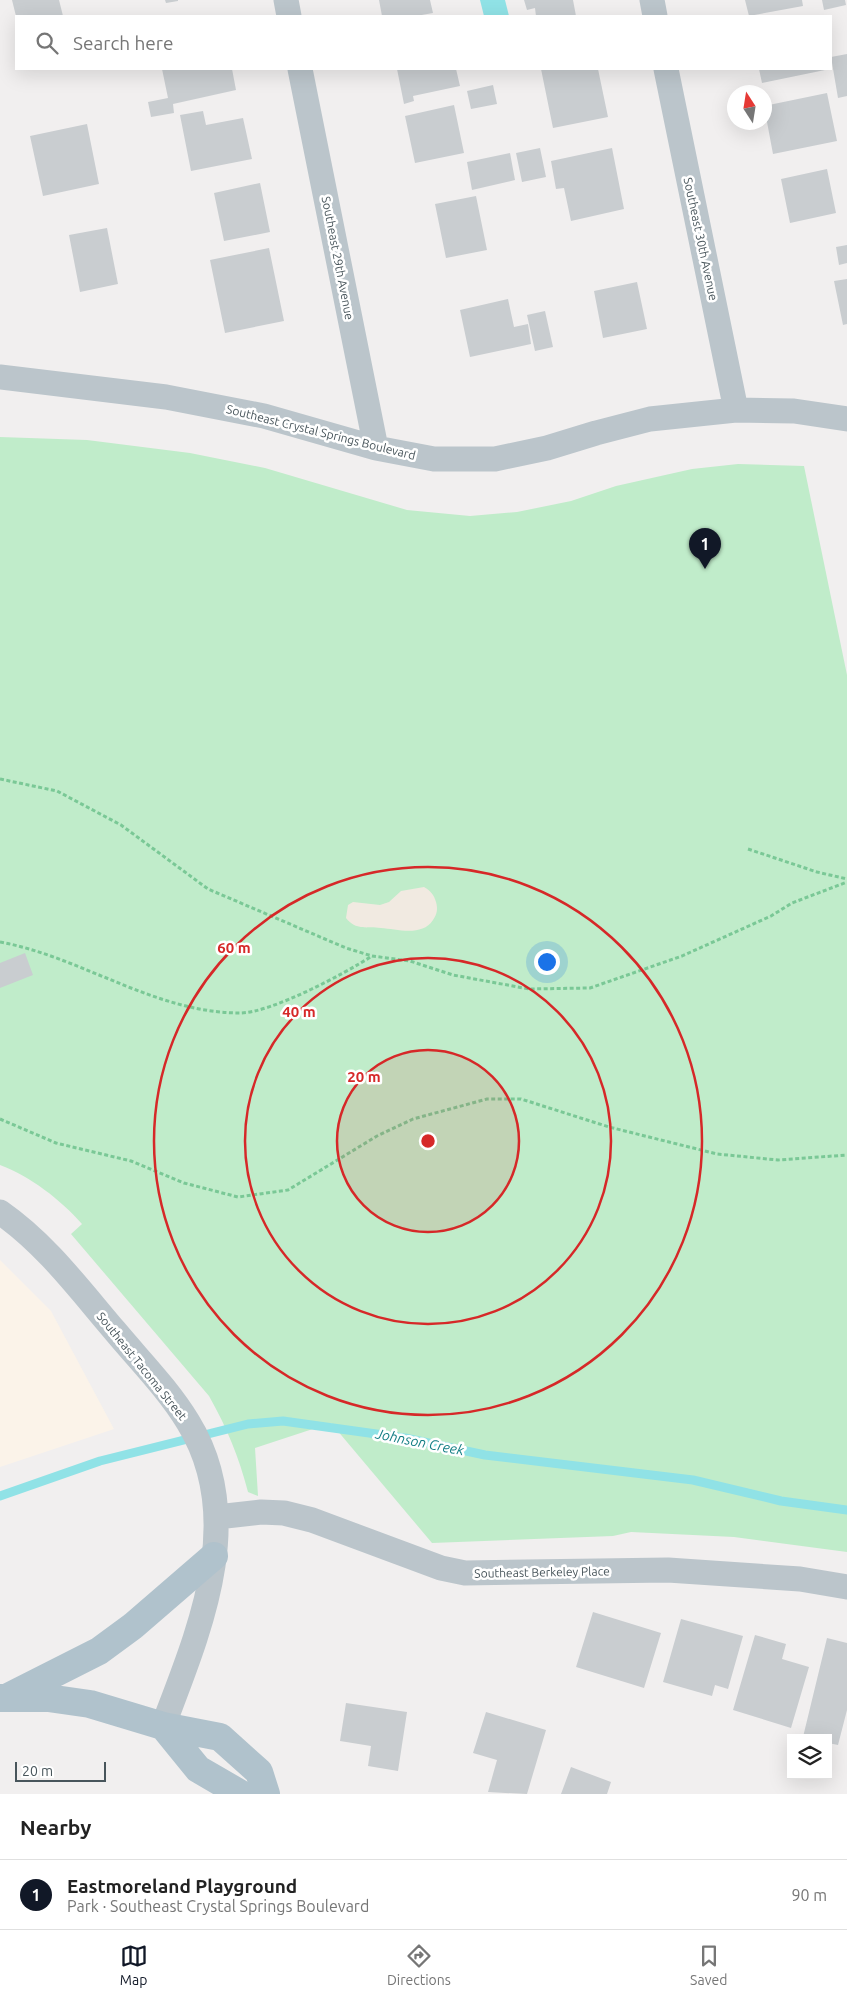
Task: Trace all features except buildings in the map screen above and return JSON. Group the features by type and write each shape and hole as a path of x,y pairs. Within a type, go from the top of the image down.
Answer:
{"main road":[{"path":"3,1698 99,1651 133,1626 214,1556"},
{"path":"3,1698 48,1698 90,1704 163,1726 220,1737 258,1772 266,1794"},
{"path":"163,1726 198,1769 241,1794"}],"street":[{"path":"286,0 289,15"},
{"path":"652,0 655,15"},
{"name":"Southeast 29th Avenue","path":"300,70 376,448"},
{"name":"Southeast 30th Avenue","path":"666,70 736,410"},
{"name":"Southeast Crystal Springs Boulevard","path":"0,378 166,398 264,416 376,448 434,459 495,459 547,448 650,419 736,410 794,411 847,419"},
{"name":"Southeast Tacoma Street","path":"0,1212 47,1252 168,1394 189,1423 208,1468 214,1490 217,1517 208,1598 197,1638 163,1726"},
{"name":"Southeast Berkeley Place","path":"217,1517 261,1512 284,1513 312,1520 441,1568 465,1573 668,1570 800,1579 847,1587"}],"path":[{"path":"0,779 57,791 121,825 208,889 346,948 372,956 410,961 453,975 529,989 590,988 682,956 771,916 792,903 847,880"},
{"path":"748,849 847,880"},
{"path":"0,942 57,958 182,1006 241,1014 271,1006 334,979 372,956"},
{"path":"0,1119 56,1143 131,1161 184,1183 238,1197 288,1190 376,1136 413,1118 487,1099 521,1099 609,1127 717,1154 778,1160 847,1155"}],"shaded area":[{"path":"0,1260 51,1311 114,1429 0,1467"}],"green space":[{"path":"0,437 87,440 190,453 265,468 407,510 470,516 517,512 571,501 616,486 692,469 738,464 804,466 847,675 847,1552 734,1537 631,1532 613,1536 432,1543 331,1423 255,1448 258,1496 248,1492 232,1443 209,1396 71,1234 82,1224 65,1206 34,1182 0,1165"}],"sand":[{"path":"424,887 433,895 437,909 433,920 422,929 409,931 362,927 354,925 346,918 348,905 353,902 380,905 389,902 401,891"}],"water":[{"path":"480,0 505,0 509,15 484,15"}],"waterway":[{"name":"Johnson Creek","path":"0,1496 100,1461 248,1424 283,1421 405,1438 485,1455 693,1480 781,1501 847,1510"}],"place":[{"name":"Eastmoreland Playground","path":"705,569"}]}
